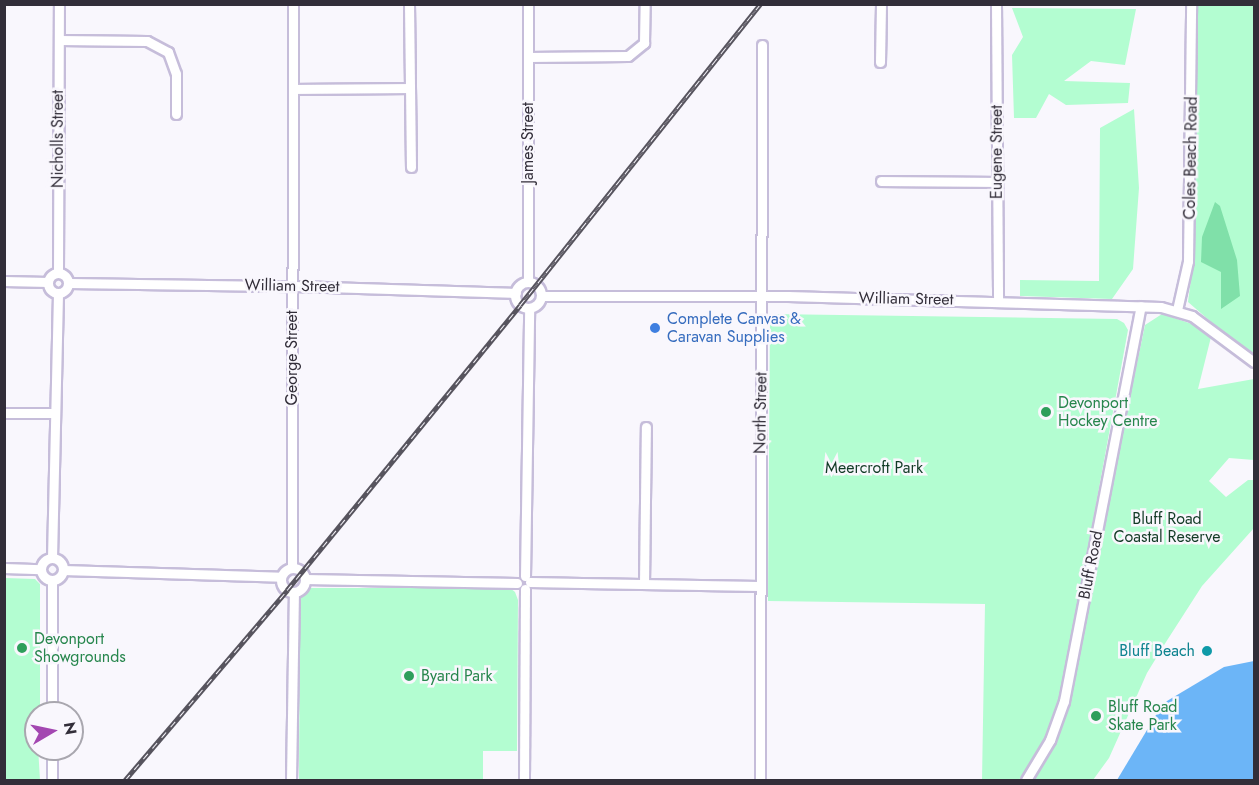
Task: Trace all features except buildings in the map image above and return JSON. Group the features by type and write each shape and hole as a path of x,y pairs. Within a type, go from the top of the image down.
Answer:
{"street":[{"name":"Nicholls Street","path":"58,273 59,4"},
{"name":"George Street","path":"292,568 293,4"},
{"path":"409,4 411,168"},
{"name":"James Street","path":"528,4 528,282"},
{"path":"528,57 628,56 644,43 645,4"},
{"path":"880,62 881,4"},
{"name":"Eugene Street","path":"996,4 998,300"},
{"name":"Coles Beach Road","path":"1177,310 1188,261 1191,4"},
{"path":"59,40 147,41 168,52 176,74 176,114"},
{"name":"North Street","path":"760,780 762,45"},
{"path":"294,88 409,88"},
{"path":"881,181 997,182"},
{"path":"58,273 66,277 69,283 66,290 58,293 50,289 48,282 52,275 58,273"},
{"path":"4,281 48,282"},
{"path":"528,282 537,285 541,296 537,304 529,308 518,302 516,293 520,285 528,282"},
{"name":"William Street","path":"69,283 294,286 516,293"},
{"path":"52,558 58,293"},
{"name":"William Street","path":"541,296 763,296 998,300 1141,306 1177,310 1218,333 1254,362"},
{"name":"Bluff Road","path":"1026,780 1050,740 1064,701 1141,306"},
{"path":"524,780 524,583 529,308"},
{"path":"4,413 54,413"},
{"path":"644,583 646,427"},
{"path":"52,558 62,563 63,570 59,578 52,580 43,576 41,569 44,561 52,558"},
{"path":"4,568 41,569"},
{"path":"292,568 301,571 305,579 302,587 294,592 283,587 281,577 285,570 292,568"},
{"path":"63,570 281,577"},
{"path":"305,579 759,586"},
{"path":"52,580 52,701"},
{"path":"291,780 294,592"},
{"path":"52,761 52,780"}],"green space":[{"path":"1198,5 1254,5 1254,359 1188,302 1192,271"},
{"path":"1012,8 1136,9 1125,65 1091,61 1064,81 1130,83 1128,103 1066,105 1049,94 1036,118 1014,118 1012,55 1023,37"},
{"path":"1134,109 1139,188 1133,269 1112,299 1020,296 1020,280 1099,281 1100,128"},
{"path":"1215,202 1220,206 1237,260 1240,296 1221,309 1221,272 1201,262 1202,237"},
{"name":"Meercroft Park","path":"770,314 1117,319 1124,323 1128,330 1055,728 1019,780 982,780 985,604 768,601"},
{"name":"Bluff Road Coastal Reserve","path":"1162,314 1192,324 1211,337 1198,389 1254,379 1254,460 1229,458 1209,481 1226,497 1248,480 1254,480 1254,528 1202,586 1166,642 1147,673 1109,758 1093,780 1030,780 1059,736 1145,325"},
{"name":"Devonport Showgrounds","path":"5,578 35,579 40,584 40,701 24,701 24,761 39,761 40,780 5,780"},
{"name":"Byard Park","path":"309,588 510,588 515,592 518,600 517,751 483,751 483,780 299,780 300,595"}],"water":[{"path":"1254,661 1254,780 1117,780 1159,710 1167,701 1224,667"}],"railway":[{"path":"125,780 287,590 520,305 760,4"}],"place":[{"name":"Complete Canvas & Caravan Supplies","path":"655,328"},
{"name":"Devonport Hockey Centre","path":"1046,412"},
{"name":"Devonport Showgrounds","path":"22,648"},
{"name":"Bluff Beach","path":"1207,651"},
{"name":"Byard Park","path":"409,676"},
{"name":"Bluff Road Skate Park","path":"1096,716"}]}
